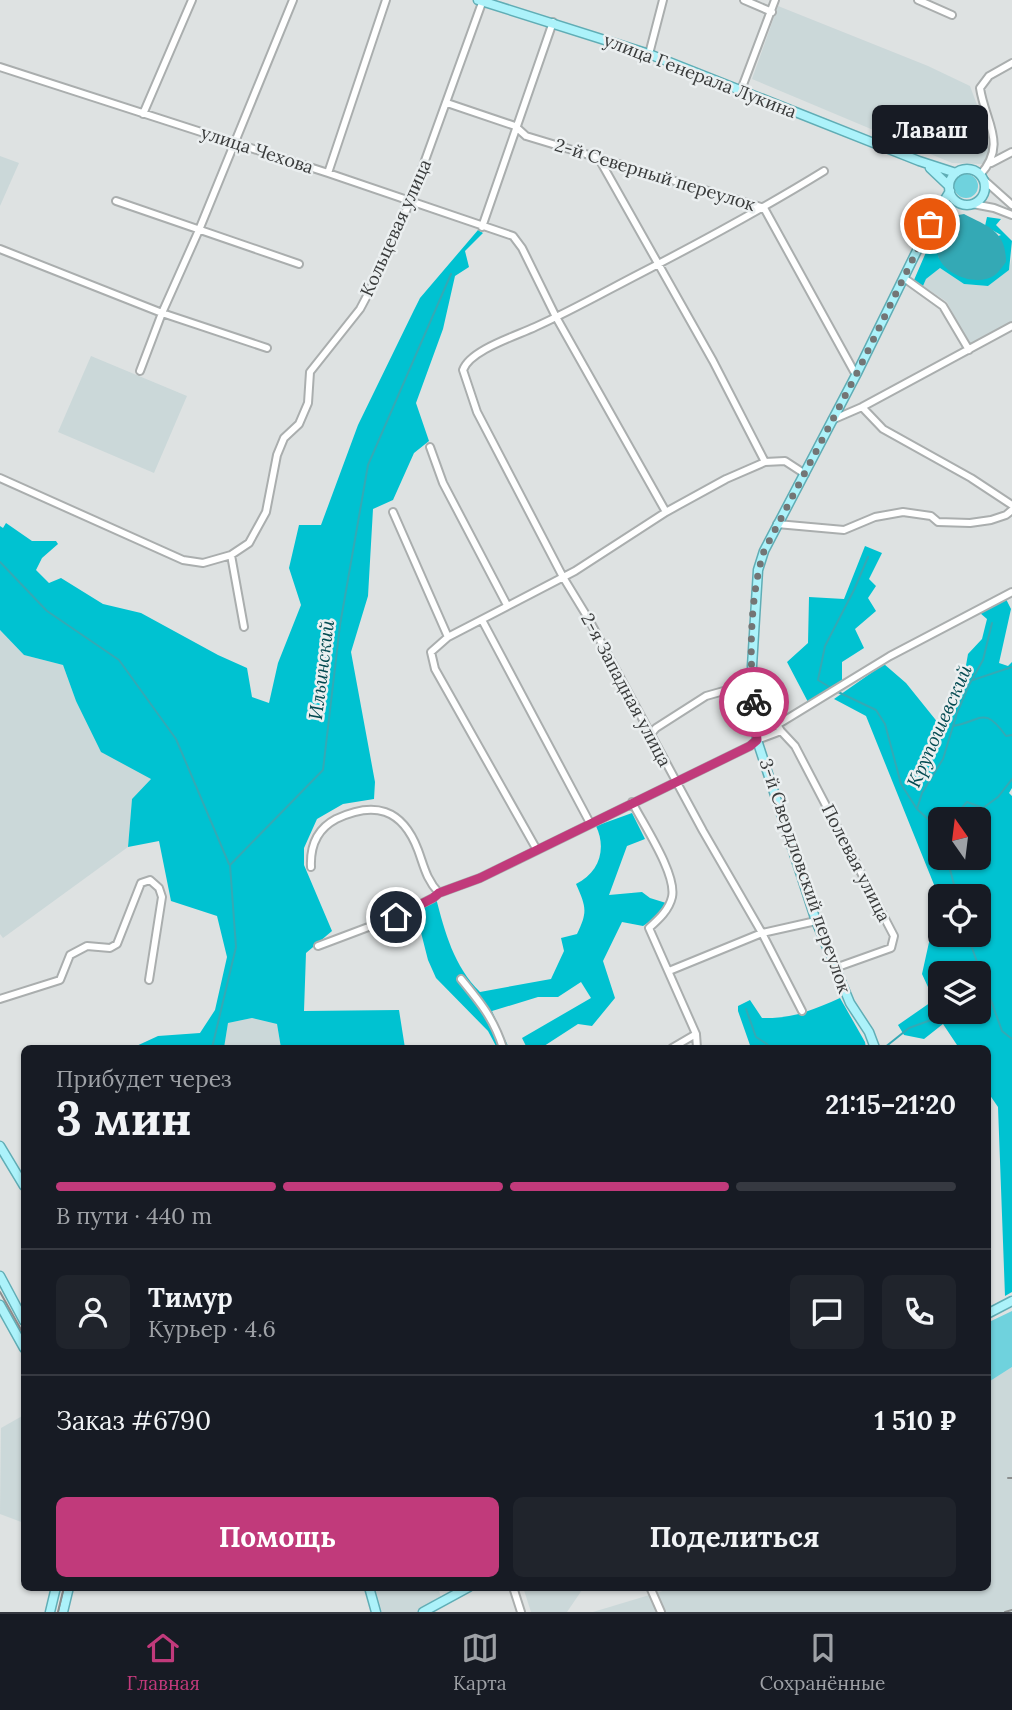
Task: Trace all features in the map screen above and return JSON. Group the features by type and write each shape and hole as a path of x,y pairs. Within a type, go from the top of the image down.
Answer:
{"main road":[{"name":"улица Генерала Лукина","path":"481,0 649,54 919,161 956,173"},
{"name":"улица Генерала Лукина","path":"919,161 934,170 950,188"},
{"path":"757,740 752,683 758,570 764,551 856,375 956,173 973,170 982,178 984,191 982,197 973,204 965,205 957,202 950,188"},
{"path":"938,211 957,202"},
{"name":"3-й Свердловский переулок","path":"757,740 816,921 850,1003 869,1032 874,1045"},
{"path":"0,1146 21,1181"},
{"path":"0,1276 21,1315"},
{"path":"991,1312 1012,1301"},
{"path":"0,1304 21,1342"},
{"path":"50,1612 55,1591"},
{"path":"63,1612 68,1591"},
{"path":"370,1591 376,1612"},
{"path":"423,1612 462,1591"}],"street":[{"path":"143,114 192,0"},
{"path":"140,372 293,0"},
{"path":"328,173 386,0"},
{"name":"Кольцевая улица","path":"231,555 249,543 267,512 277,455 284,438 299,424 309,403 310,372 360,309 410,202 481,0"},
{"path":"649,54 663,0"},
{"path":"744,0 772,12"},
{"path":"741,90 775,0"},
{"path":"918,0 952,15"},
{"path":"482,227 552,22"},
{"path":"1012,63 989,76 980,88 993,132 994,145 991,163 982,178 1012,205"},
{"name":"улица Чехова","path":"0,67 513,236 523,248 556,317"},
{"name":"2-й Северный переулок","path":"447,103 515,126 526,136 764,208 856,375"},
{"path":"991,163 1012,152"},
{"path":"598,157 713,361 765,462"},
{"path":"666,512 556,317 764,208 824,171"},
{"path":"116,201 299,264"},
{"path":"973,204 1012,215"},
{"path":"0,249 162,313 267,348"},
{"path":"904,278 943,306 969,350"},
{"name":"2-я Западная улица","path":"556,317 477,354 465,364 465,382 477,412 563,577 762,933 802,1011"},
{"path":"832,420 862,407 1012,326"},
{"path":"777,524 844,530 875,517 903,512 931,516 938,522 970,523 991,520 1006,514 1012,508 971,478 883,429 862,407"},
{"path":"430,447 443,483 506,605"},
{"path":"537,850 435,669 431,652 448,637 563,577 666,512 726,480 765,462 785,461 805,474"},
{"path":"0,478 183,560 203,563 231,555 244,627"},
{"path":"393,512 448,637"},
{"path":"318,946 396,917 439,893 480,878 750,746 890,656 1012,592"},
{"path":"482,620 590,824"},
{"path":"650,735 656,727 706,696 752,683 779,728"},
{"name":"Полевая улица","path":"779,728 795,746 894,936 891,948 835,968"},
{"path":"632,802 669,873 672,884 672,897 664,914 649,928 696,1034 697,1045"},
{"path":"311,867 310,852 323,826 350,812 367,808 383,810 397,819 409,834 417,848 429,883 439,893"},
{"path":"0,999 60,980 70,955 87,946 110,948 117,944 141,883 150,880 159,888 162,897 149,980"},
{"path":"669,971 762,933 816,921"},
{"path":"461,979 496,1026 502,1045"},
{"path":"677,1045 696,1034"},
{"path":"514,1591 521,1612"},
{"path":"652,1591 661,1612"}],"shaded area":[{"path":"778,6 928,66 970,86 986,129 989,151 983,164 952,163 752,79"},
{"path":"933,105 978,122 983,129 981,144 969,150 921,132 914,124 915,113 923,107"},
{"path":"0,156 19,163 0,206"},
{"path":"966,174 975,177 978,186 975,195 966,198 957,195 954,186 957,177"},
{"path":"964,214 994,231 1003,243 1006,262 996,274 987,279 960,276 951,272 939,259 937,246 942,233 953,216"},
{"path":"987,217 1001,219 996,225 1012,241 1009,270 988,286 964,284 940,268 926,279 923,286 914,280 927,250 937,249 939,258 1001,235 985,226"},
{"path":"478,230 483,233 465,251 469,267 455,276 443,329 416,403 429,441 414,453 393,500 373,509 368,596 351,652 375,782 374,799 343,804 317,819 304,848 304,865 332,931 306,953 304,1011 399,1010 405,1045 280,1045 277,1024 252,1018 228,1023 224,1045 138,1045 158,1036 200,1033 215,1010 227,957 217,916 171,901 159,841 128,847 132,799 151,779 101,752 76,701 63,665 24,655 0,630 0,526 3,528 6,523 32,541 56,541 58,544 42,558 36,570 49,583 61,578 103,604 141,613 247,668 252,697 269,703 278,663 301,605 289,568 299,525 321,525 358,425 420,298"},
{"path":"1012,257 1012,321 969,345 947,302 923,286 926,279 940,268 964,284 988,286 1009,270"},
{"path":"91,356 187,396 154,473 58,432"},
{"path":"865,546 882,553 869,579 876,586 868,598 876,611 855,629 864,648 842,662 842,681 808,702 787,662 808,643 809,597 844,599"},
{"path":"1006,599 1011,609 999,663 1008,666 1012,662 1012,788 1009,793 1012,796 1012,1292 1005,1296 998,1107 991,1097 991,1045 957,1045 943,1024 991,1024 991,961 928,961 928,987 922,974 928,947 991,947 991,884 934,884 928,870 991,870 991,807 928,807 928,870 866,716 834,699 884,664 906,683 943,729 962,688 968,654 982,639 987,619 980,613"},
{"path":"0,630 24,655 63,665 76,701 151,779 132,799 128,847 3,938 0,934"},
{"path":"632,813 645,839 627,846 609,895 642,892 650,898 666,903 657,917 643,926 622,922 603,961 615,998 592,1026 578,1024 546,1045 526,1045 522,1038 591,998 581,982 558,997 538,997 492,1011 508,1045 495,1045 488,1031 436,978 428,960 415,909 436,898 457,960 480,992 551,979 564,951 561,938 577,934 583,920 584,904 576,884 590,874 599,860 601,843 596,826"},
{"path":"840,998 866,1045 750,1045 738,1006 750,1000 762,1018 783,1017 811,1010"},
{"path":"928,1004 928,1024 943,1024 924,1039 904,1035 898,1025"},
{"path":"252,1018 277,1024 280,1045 224,1045 228,1023"},
{"path":"1012,1311 1012,1367 991,1380 991,1321"},
{"path":"1012,1367 1012,1612 593,1612 663,1591 991,1591 991,1380"},
{"path":"21,1417 21,1522 0,1514 1,1428"},
{"path":"376,1591 439,1591 441,1598 418,1612 382,1612"},
{"path":"524,1591 581,1591 567,1612 531,1612"}],"waterway":[{"name":"Ильинский","path":"213,1045 236,947 230,865 323,770 340,625 368,465 451,274"},
{"path":"831,688 818,680 825,646 868,557"},
{"path":"0,562 47,611 119,660 176,739 229,864"},
{"name":"Крупошевский","path":"928,819 917,809 922,793 943,759 957,713 983,660 992,623"},
{"path":"973,680 1012,667"},
{"path":"836,691 876,710 885,724 901,784 917,809"},
{"path":"953,726 987,718 999,726 1006,736 1012,735"},
{"path":"984,807 998,797 1012,779"},
{"path":"963,807 967,802 980,807"},
{"name":"Крупошевский","path":"950,870 954,884"},
{"name":"Крупошевский","path":"972,947 1002,1031 1012,1039"},
{"path":"746,1009 756,1037 768,1045"},
{"path":"888,1045 909,1028 928,1021"}],"tram line":[{"path":"0,1292 21,1330"},
{"path":"58,1612 63,1591"}],"railway":[{"path":"1005,1612 1012,1610"}],"way so far":[{"path":"754,702 754,612 758,570 764,551 856,375 930,224"}],"place":[{"name":"Лаваш","path":"930,224"}],"route":[{"path":"396,917 439,893 480,878 750,746 757,740 754,702"}]}
